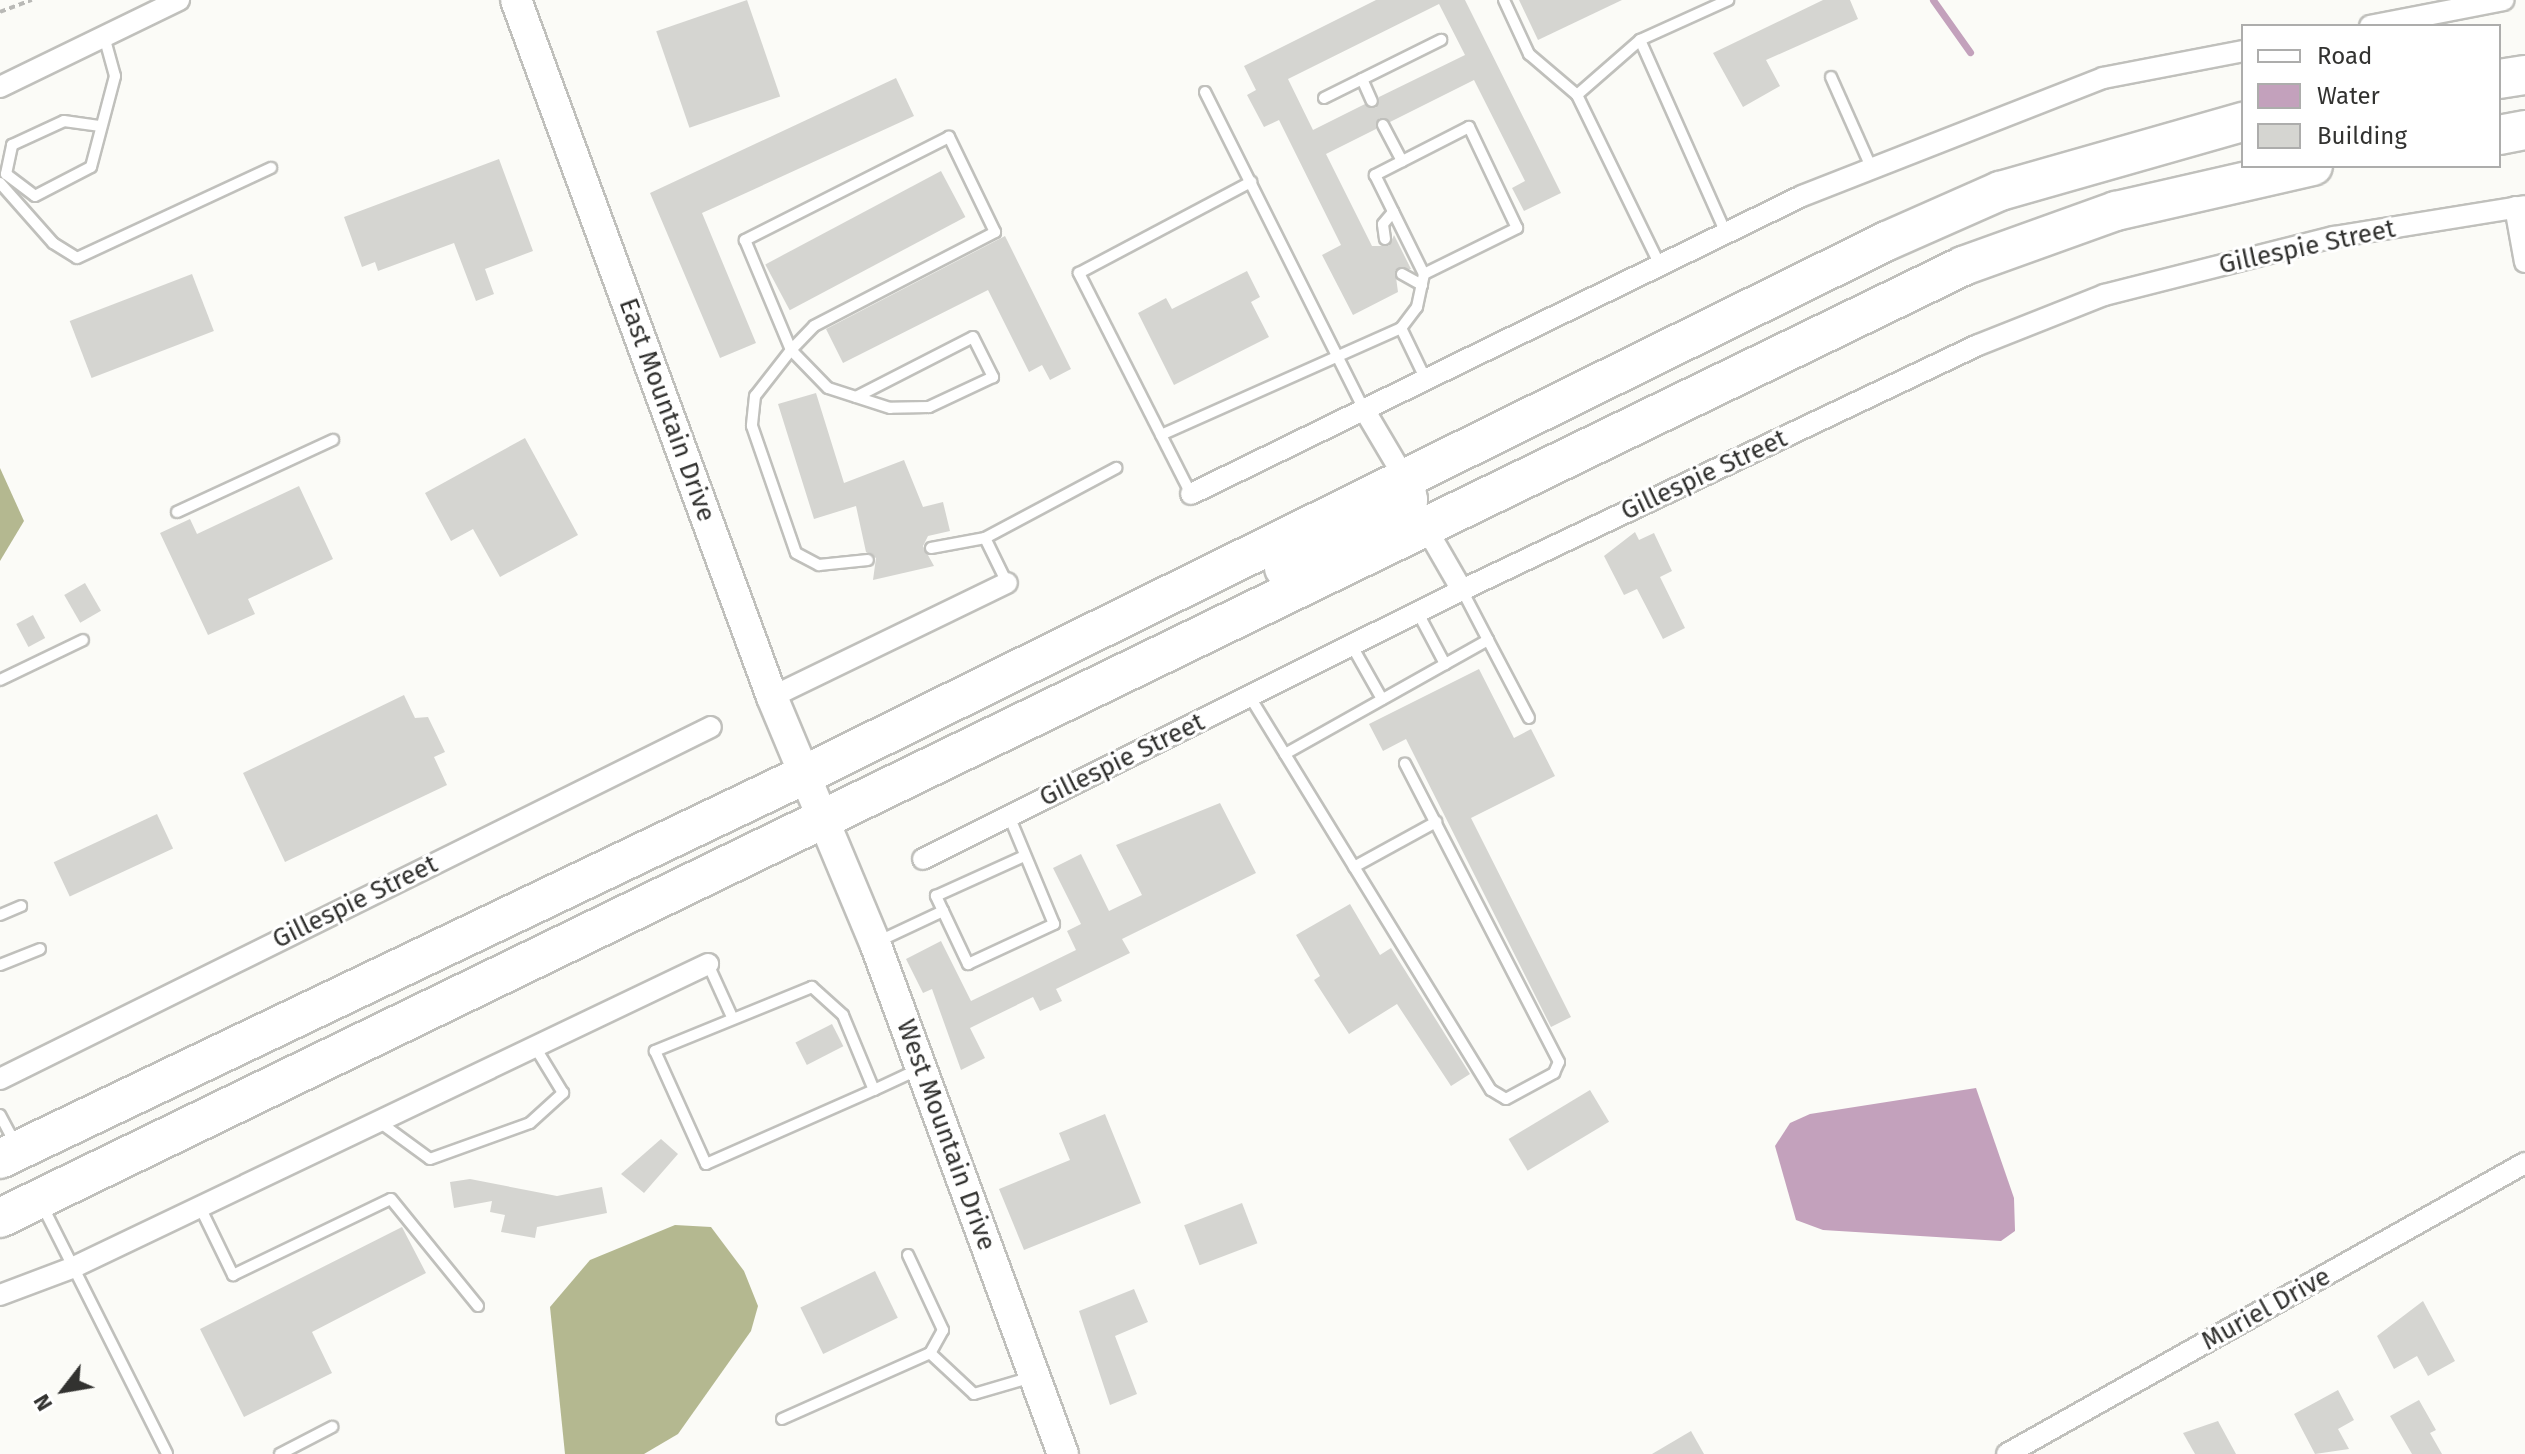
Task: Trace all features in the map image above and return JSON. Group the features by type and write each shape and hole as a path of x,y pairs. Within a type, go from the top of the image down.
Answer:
{"highway":[{"path":"2501,79 2525,75"},
{"path":"0,1188 13,1176 9,1155 806,774 1404,477 2000,191 2241,123"},
{"path":"2501,135 2525,130"},
{"path":"0,1218 40,1202 1057,704 1963,266 2116,211 2304,168"},
{"path":"1057,704 1179,625 1400,509 1408,500 1404,477"},
{"path":"40,1202 42,1180 55,1166 186,1101 220,1056"}],"street":[{"path":"0,87 179,0"},
{"name":"East Mountain Drive","path":"516,0 772,697 825,817"},
{"path":"2380,24 2504,0"},
{"path":"1191,494 1726,233 1871,167 2103,78 2241,51"},
{"path":"2520,207 2525,262"},
{"name":"Gillespie Street","path":"923,859 1462,590 1978,345 2104,295 2334,237 2520,207"},
{"path":"1365,411 1404,477"},
{"path":"1426,528 1462,590"},
{"path":"772,697 1007,583"},
{"name":"Gillespie Street","path":"0,1079 711,727"},
{"name":"West Mountain Drive","path":"825,817 875,943 1063,1454"},
{"path":"0,1295 72,1268 708,964"},
{"name":"Muriel Drive","path":"2007,1454 2525,1163"}],"lane":[{"path":"1504,0 1529,54 1577,95 1660,265"},
{"path":"1577,95 1640,40 1728,0"},
{"path":"2,178 35,196 91,167 115,76 104,36"},
{"path":"1324,98 1441,40"},
{"path":"1640,40 1726,233"},
{"path":"1831,77 1871,167"},
{"path":"1362,79 1372,101"},
{"path":"1205,92 1365,411"},
{"path":"2,178 12,145 64,121 101,126"},
{"path":"1383,125 1402,161"},
{"path":"1161,435 1336,353 1401,328 1423,279 1517,228 1469,127 1375,175 1423,279"},
{"path":"856,397 973,337 993,377 929,407 890,408 828,388 791,350 745,240 949,137 995,232 814,326 791,350 755,396 752,426 796,553 819,565 868,560"},
{"path":"2,178 53,243 77,258 271,168"},
{"path":"1191,494 1079,273 1251,182"},
{"path":"1385,239 1383,224 1393,212"},
{"path":"1402,274 1423,279"},
{"path":"1401,328 1426,381"},
{"path":"177,512 333,440"},
{"path":"931,548 985,538 1116,468"},
{"path":"985,538 1007,583"},
{"path":"1462,590 1529,718"},
{"path":"1418,613 1445,664"},
{"path":"0,680 83,640"},
{"path":"1285,754 1488,640"},
{"path":"1352,646 1382,699"},
{"path":"1250,697 1491,1090 1506,1099 1554,1073 1559,1062 1405,763"},
{"path":"1009,816 1054,924 968,964 936,896 1024,856"},
{"path":"1354,867 1436,822"},
{"path":"0,915 21,906"},
{"path":"875,943 943,911"},
{"path":"0,965 40,949"},
{"path":"708,964 732,1017"},
{"path":"874,1090 843,1015 812,987 732,1017 655,1051 706,1164 874,1090 921,1068"},
{"path":"378,1121 430,1159 530,1123 563,1093 535,1046"},
{"path":"0,1115 9,1155"},
{"path":"200,1207 233,1275 391,1199 478,1306"},
{"path":"40,1202 167,1454"},
{"path":"782,1419 930,1353 943,1330 908,1255"},
{"path":"930,1353 974,1394 1034,1376"},
{"path":"280,1454 332,1427"}],"path":[{"path":"0,12 32,0"}],"green space":[{"path":"0,468 24,521 0,561"},
{"path":"675,1225 711,1227 744,1271 758,1306 751,1331 678,1434 644,1454 565,1454 550,1307 590,1260"}],"water":[{"path":"1976,1088 2014,1198 2015,1231 2001,1241 1823,1230 1796,1220 1775,1146 1790,1123 1810,1114"}],"building":[{"path":"747,0 780,96 689,128 656,31"},
{"path":"1376,0 1465,0 1561,193 1524,211 1512,188 1525,181 1474,80 1390,122 1379,118 1376,129 1326,154 1372,246 1389,246 1394,235 1411,269 1395,270 1398,292 1353,315 1322,255 1341,245 1279,120 1264,127 1247,95 1256,90 1244,66","holes":["1439,4 1465,55 1379,97 1376,108 1365,104 1313,130 1288,79"]},
{"path":"1519,0 1622,0 1538,40"},
{"path":"1823,0 1850,0 1858,19 1766,60 1780,86 1743,107 1713,53"},
{"path":"896,78 914,116 702,213 756,343 720,358 650,193"},
{"path":"499,159 533,251 485,269 494,294 476,301 454,243 378,271 375,262 362,267 344,217"},
{"path":"941,171 965,217 790,310 765,264"},
{"path":"1005,236 1071,369 1050,380 1042,365 1029,372 988,290 843,363 826,329"},
{"path":"1247,271 1260,297 1251,302 1269,337 1174,385 1138,313 1166,298 1172,309"},
{"path":"192,274 214,331 92,378 70,321"},
{"path":"816,393 844,483 904,460 923,507 943,502 950,531 928,536 923,546 934,566 873,580 876,558 866,552 856,506 814,519 778,404"},
{"path":"525,438 578,535 500,577 473,529 451,541 425,493"},
{"path":"299,486 333,559 248,599 255,614 208,635 160,533 190,519 197,534"},
{"path":"1635,532 1639,540 1654,533 1672,571 1660,577 1685,628 1663,639 1637,589 1624,595 1604,556"},
{"path":"85,583 101,611 80,623 64,595"},
{"path":"33,615 45,638 28,647 16,624"},
{"path":"1479,669 1514,738 1531,729 1555,776 1471,818 1571,1017 1551,1027 1406,739 1383,751 1369,724"},
{"path":"404,695 415,718 428,717 445,752 434,757 447,785 285,862 243,773"},
{"path":"1220,803 1256,873 1122,939 1130,953 1056,989 1062,1001 1040,1011 1033,997 970,1028 985,1058 961,1070 932,989 923,993 906,959 941,941 971,1001 1076,950 1067,931 1081,924 1053,868 1081,854 1109,911 1142,895 1116,845"},
{"path":"157,814 173,848 70,897 54,862"},
{"path":"1350,904 1380,955 1391,948 1470,1074 1451,1086 1397,1004 1349,1034 1314,980 1320,976 1296,935"},
{"path":"832,1024 843,1046 807,1065 795,1043"},
{"path":"1590,1090 1609,1122 1528,1171 1509,1139"},
{"path":"1105,1114 1141,1203 1024,1250 999,1189 1070,1160 1059,1133"},
{"path":"661,1139 678,1154 644,1193 621,1174"},
{"path":"470,1179 557,1196 602,1187 607,1213 537,1227 535,1238 501,1232 505,1215 490,1212 492,1201 454,1208 450,1182"},
{"path":"1242,1203 1257,1243 1200,1265 1184,1225"},
{"path":"402,1227 426,1273 312,1332 332,1373 244,1417 200,1329"},
{"path":"875,1271 898,1318 823,1354 800,1307"},
{"path":"1134,1289 1148,1322 1115,1336 1137,1394 1110,1405 1079,1311"},
{"path":"2423,1301 2455,1361 2428,1376 2417,1356 2394,1369 2377,1336"},
{"path":"2338,1390 2354,1420 2338,1429 2349,1449 2315,1454 2294,1414"},
{"path":"2419,1400 2436,1430 2430,1433 2442,1454 2412,1454 2390,1416"},
{"path":"2218,1421 2236,1454 2195,1454 2183,1433"},
{"path":"1691,1431 1704,1454 1652,1454"}],"waterway":[{"path":"1933,0 1970,52"}]}
